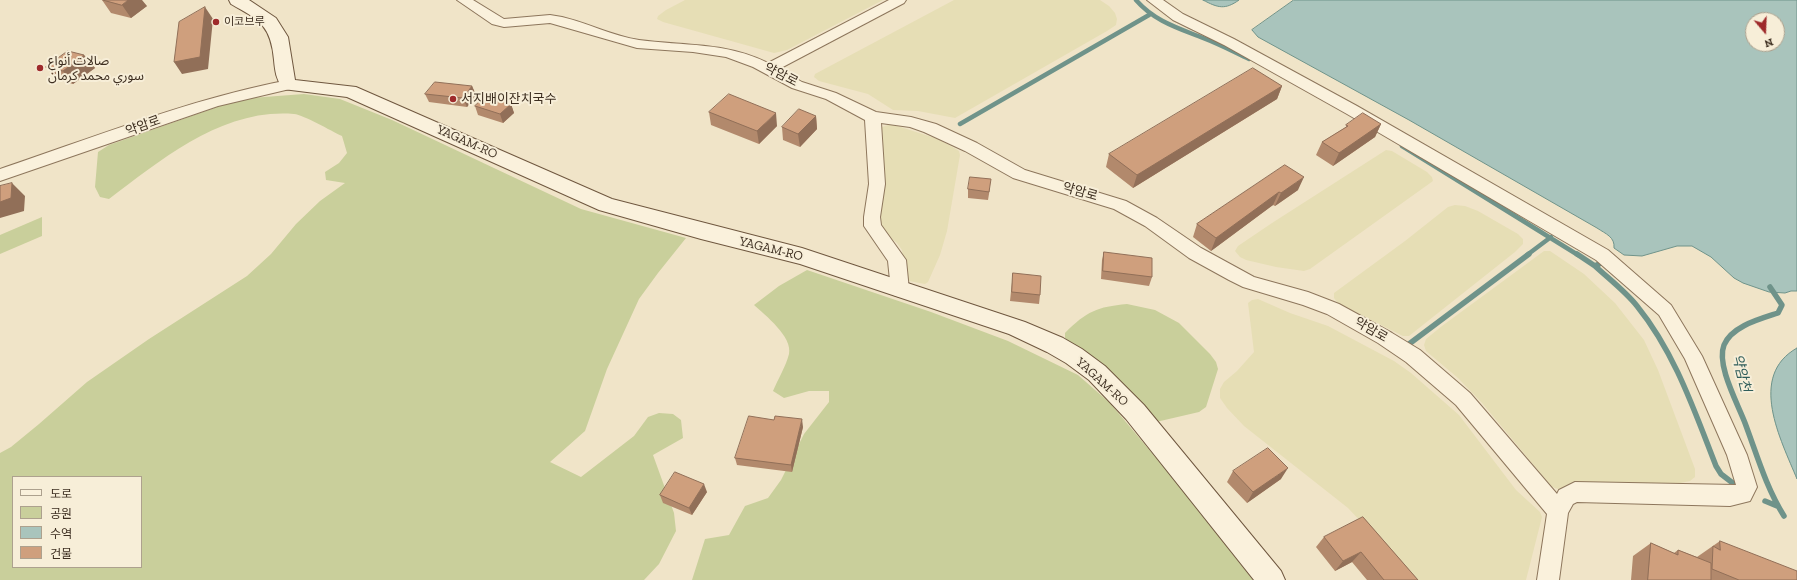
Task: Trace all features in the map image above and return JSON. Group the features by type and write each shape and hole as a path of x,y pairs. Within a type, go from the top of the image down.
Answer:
{"street":[{"path":"237,0 264,16 275,26 282,48 285,79 289,85"},
{"name":"약암로","path":"464,0 497,21 504,23 550,20 562,21 637,44 693,48 729,53 745,58 797,85 831,96 873,117 911,122 930,128 971,147 1019,174 1041,182 1100,198 1120,206 1151,222 1195,253 1235,275 1249,282 1308,299 1333,310 1368,328 1413,356 1463,399 1558,511"},
{"path":"768,69 899,0"},
{"path":"1154,0 1178,16 1229,42 1352,110 1602,255 1665,310 1693,356 1736,455 1747,487 1743,494 1730,496 1575,492 1566,497 1558,511 1548,580"},
{"name":"약암로","path":"0,175 213,102 247,93 289,85"},
{"name":"YAGAM-RO","path":"289,85 350,91 456,136 606,205 701,231 802,256 1017,328 1061,348 1097,373 1135,412 1271,580"},
{"path":"873,117 877,166 877,184 872,217 873,226 897,260 900,290"}],"shaded area":[{"path":"685,0 883,0 787,50 774,53 663,22 657,19 658,16 666,10"},
{"path":"954,0 1100,0 1109,6 1115,13 1117,19 1116,25 1107,31 955,118 918,111 893,110 868,94 819,81 814,77 815,74"},
{"path":"891,124 935,138 959,151 960,155 947,231 940,255 928,282 925,284 909,281 906,278 902,250 897,243 887,235 882,227 880,219 884,172 882,127"},
{"path":"1386,150 1392,151 1427,172 1432,177 1433,181 1310,269 1304,271 1276,267 1246,260 1240,257 1235,251 1238,246 1272,223"},
{"path":"1455,205 1465,206 1478,211 1518,234 1523,239 1523,244 1515,252 1409,336 1403,336 1338,303 1334,298 1334,293 1405,241 1448,207"},
{"path":"1544,251 1550,251 1584,274 1615,303 1644,340 1658,370 1695,469 1695,477 1690,481 1676,484 1571,487 1558,489 1552,487 1482,403 1458,378 1426,351 1424,345 1426,339"},
{"path":"1258,299 1290,313 1328,326 1394,361 1411,373 1459,415 1516,490 1540,512 1542,517 1526,580 1416,580 1348,508 1244,426 1220,398 1220,389 1224,382 1237,371 1254,352 1248,303 1252,300"}],"green space":[{"path":"304,94 340,99 392,120 581,209 686,238 639,299 607,369 585,431 550,462 581,477 634,436 648,417 659,413 673,414 681,420 683,438 653,455 674,513 676,531 659,564 644,580 0,580 0,453 11,447 87,382 149,339 247,276 271,254 296,224 320,201 345,183 326,180 325,172 339,163 347,153 342,136 298,115 268,114 243,119 218,128 195,139 150,168 109,199 100,197 95,187 98,152 109,145 220,106 251,98"},
{"path":"42,217 42,236 0,254 0,235"},
{"path":"807,270 931,312 1008,341 1078,375 1110,403 1162,465 1253,580 692,580 705,539 729,535 745,506 768,498 781,480 804,434 829,402 829,391 809,391 784,398 773,391 788,359 789,347 783,334 771,320 754,305 779,286"},
{"path":"1127,304 1155,310 1179,323 1210,354 1216,362 1218,369 1206,407 1199,412 1156,422 1065,338 1065,333 1093,311"}],"water":[{"path":"1203,0 1239,0 1225,7 1221,7"},
{"path":"1294,0 1797,0 1797,291 1785,293 1769,292 1743,283 1734,278 1711,257 1692,246 1677,246 1642,256 1624,255 1614,248 1613,241 1609,236 1597,228 1409,120 1258,37 1252,30"},
{"path":"1797,348 1797,479 1777,428 1772,409 1771,391 1774,375 1782,360"}],"building":[{"path":"103,0 128,0 122,5"},
{"path":"205,7 200,57 174,62 179,22"},
{"path":"68,51 84,55 63,71 46,67"},
{"path":"1253,68 1282,86 1137,175 1109,154"},
{"path":"435,82 472,86 463,98 425,94"},
{"path":"729,94 776,113 757,131 709,112"},
{"path":"486,96 511,104 500,114 475,106"},
{"path":"799,109 816,116 798,134 782,127"},
{"path":"1363,113 1381,124 1339,153 1322,142 1348,126 1346,125"},
{"path":"1285,165 1304,177 1281,193 1279,192 1216,238 1197,224"},
{"path":"970,177 991,179 989,192 968,189"},
{"path":"12,183 11,198 0,202 0,186"},
{"path":"1104,252 1152,258 1152,277 1103,271"},
{"path":"1013,273 1041,276 1040,295 1012,292"},
{"path":"749,416 774,420 775,416 802,419 791,465 735,458"},
{"path":"1268,448 1288,468 1253,492 1233,471"},
{"path":"675,472 704,484 689,508 660,495"},
{"path":"1363,517 1418,580 1384,580 1361,552 1343,561 1324,537"},
{"path":"1720,541 1797,571 1797,580 1739,580 1712,569 1713,546 1720,550"},
{"path":"1651,543 1678,555 1678,550 1711,563 1711,580 1648,580"}],"waterway":[{"path":"1136,0 1159,19 1249,59"},
{"path":"960,124 1149,15"},
{"path":"1402,146 1550,238"},
{"path":"1527,255 1550,238"},
{"path":"1550,238 1578,255"},
{"path":"1409,344 1529,254"},
{"path":"1577,254 1595,266"},
{"path":"1595,266 1601,263"},
{"path":"1595,266 1622,290 1637,306 1650,324 1673,363 1691,403 1716,466 1721,474 1734,484"},
{"name":"약암천","path":"1770,287 1782,305 1778,313 1740,328 1728,338 1722,353 1725,373 1729,384 1767,482 1784,516"},
{"path":"1765,501 1777,506"}],"place":[{"name":"이코브루","path":"216,22"},
{"name":"صالات أنواع سوري محمد كرمان","path":"40,68"},
{"name":"서지배이잔치국수","path":"453,99"}]}
